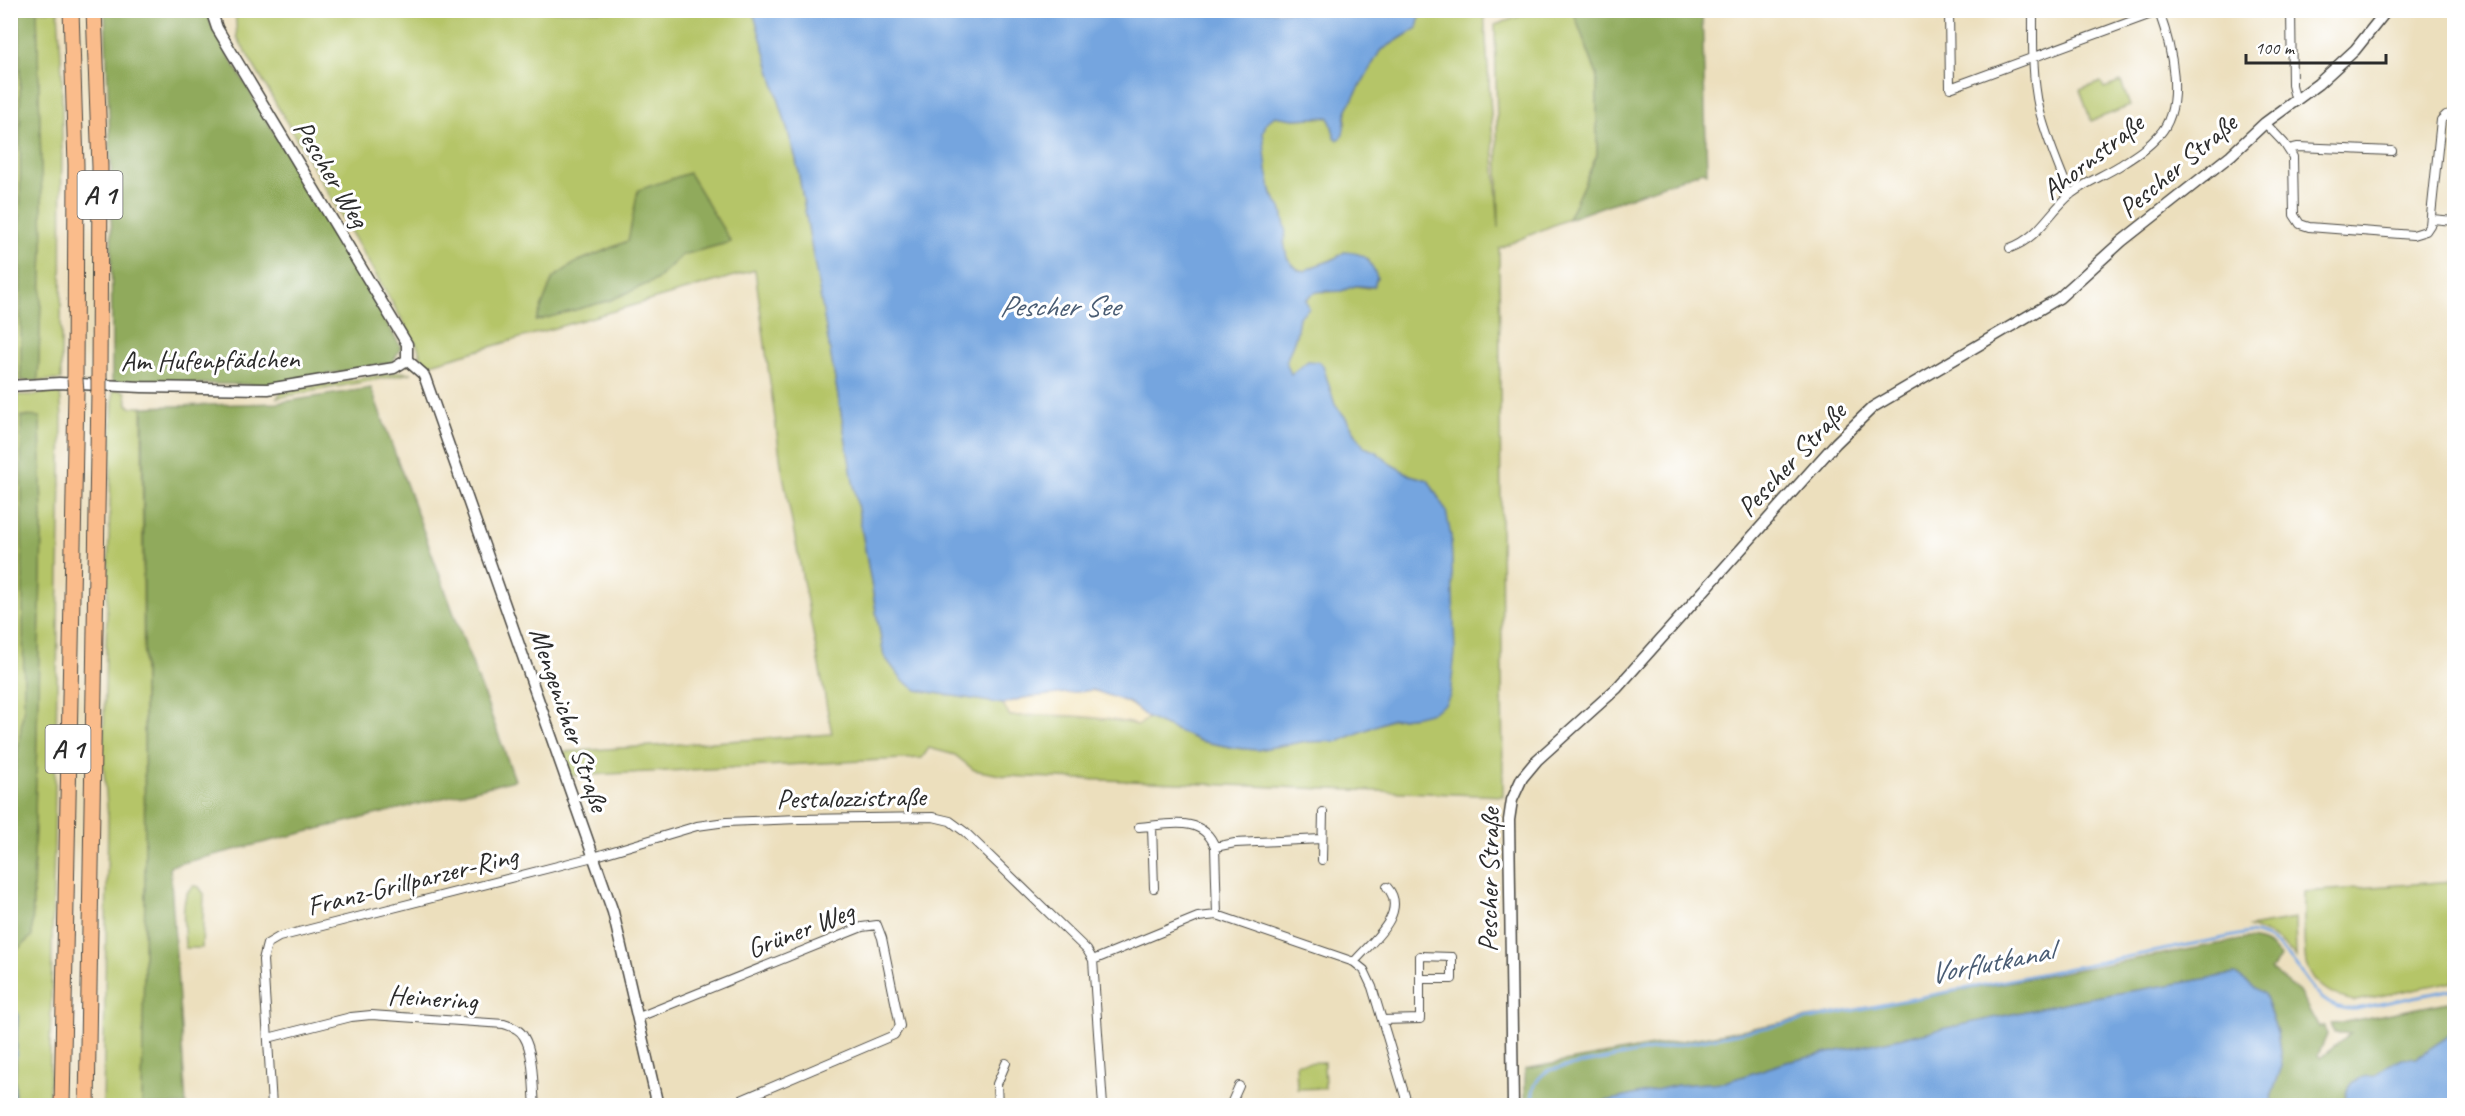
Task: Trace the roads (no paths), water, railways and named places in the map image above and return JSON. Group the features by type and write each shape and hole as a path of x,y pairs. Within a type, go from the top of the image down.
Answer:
{"highway":[{"name":"A 1","path":"62,1106 75,385 76,165 71,10"},
{"name":"A 1","path":"87,1106 99,386 100,167 94,10"}],"street":[{"name":"Pescher Weg","path":"211,10 217,28 407,344 406,360"},
{"path":"1949,10 1950,88 2161,11"},
{"path":"2032,10 2035,85 2046,135 2070,195"},
{"path":"2291,10 2292,86 2296,102"},
{"name":"Pescher Straße","path":"1513,1106 1509,820 1512,800 1522,778 1537,760 1617,688 1836,443 1874,407 2059,298 2122,241 2231,155 2265,123 2296,102 2355,50 2387,10"},
{"name":"Ahornstraße","path":"2010,248 2033,237 2070,195 2146,147 2166,125 2174,91 2173,63 2161,11"},
{"path":"2265,123 2289,149 2295,164 2294,215 2300,224 2309,227 2413,235 2426,231 2432,219 2441,120 2446,115 2454,113"},
{"path":"2289,149 2298,147 2392,151"},
{"path":"2432,219 2454,221"},
{"name":"Am Hufenpfädchen","path":"10,386 59,383 268,389 394,368 406,360"},
{"name":"Mengenicher Straße","path":"406,360 425,378 593,857 621,943 658,1106"},
{"path":"1322,860 1323,812"},
{"name":"Pestalozzistraße","path":"593,857 672,832 726,822 933,817 950,821 965,831 1087,950 1093,960"},
{"path":"1139,827 1188,823 1198,826 1212,838 1215,847 1217,915"},
{"path":"1152,826 1154,888"},
{"path":"1215,847 1235,843 1322,839"},
{"name":"Franz-Grillparzer-Ring","path":"268,1038 263,967 265,949 272,940 593,857"},
{"path":"1354,962 1393,915 1395,905 1393,894 1387,887"},
{"path":"1103,1106 1093,960 1198,916 1217,915 1354,962 1364,970 1372,987 1408,1106"},
{"name":"Grüner Weg","path":"639,1017 870,925 877,926 882,938 900,1026 894,1035 727,1106"},
{"path":"1382,1020 1420,1019 1420,979 1420,956 1452,957 1452,980 1420,979"},
{"name":"Heinering","path":"268,1038 351,1017 372,1015 504,1024 518,1030 524,1037 529,1052 535,1106"},
{"path":"268,1038 272,1106"},
{"path":"998,1106 997,1084 1006,1063"},
{"path":"1230,1106 1239,1086"}],"water":[{"name":"Pescher See","path":"753,11 1421,11 1417,28 1380,51 1347,109 1343,135 1338,140 1329,117 1294,119 1275,116 1267,122 1263,132 1272,195 1281,208 1286,230 1284,242 1287,258 1298,270 1305,271 1335,259 1344,252 1362,255 1372,265 1377,277 1374,286 1355,286 1341,291 1313,293 1306,300 1309,308 1299,317 1296,335 1286,362 1291,374 1308,361 1319,362 1323,366 1335,405 1364,447 1376,452 1392,465 1410,475 1428,480 1446,511 1451,536 1455,653 1450,695 1445,704 1433,712 1392,719 1339,741 1301,742 1257,750 1200,741 1148,718 1130,703 1093,690 1023,698 1003,704 917,690 903,681 884,656 796,159"},
{"path":"2235,974 2264,994 2277,1032 2282,1066 2271,1097 2273,1105 1589,1105 1678,1085 1725,1082 1787,1062 2083,999"},
{"path":"11,1013 18,1013 14,1106 10,1105"},
{"path":"2454,1028 2454,1105 2346,1105 2347,1092 2352,1083 2368,1076 2375,1076 2401,1058 2417,1057 2443,1040"}],"waterway":[{"name":"Vorflutkanal","path":"1531,1106 1535,1085 1540,1077 1549,1070 2249,933 2267,938 2281,948 2312,988 2323,999 2337,1007 2355,1009 2454,989"}]}
